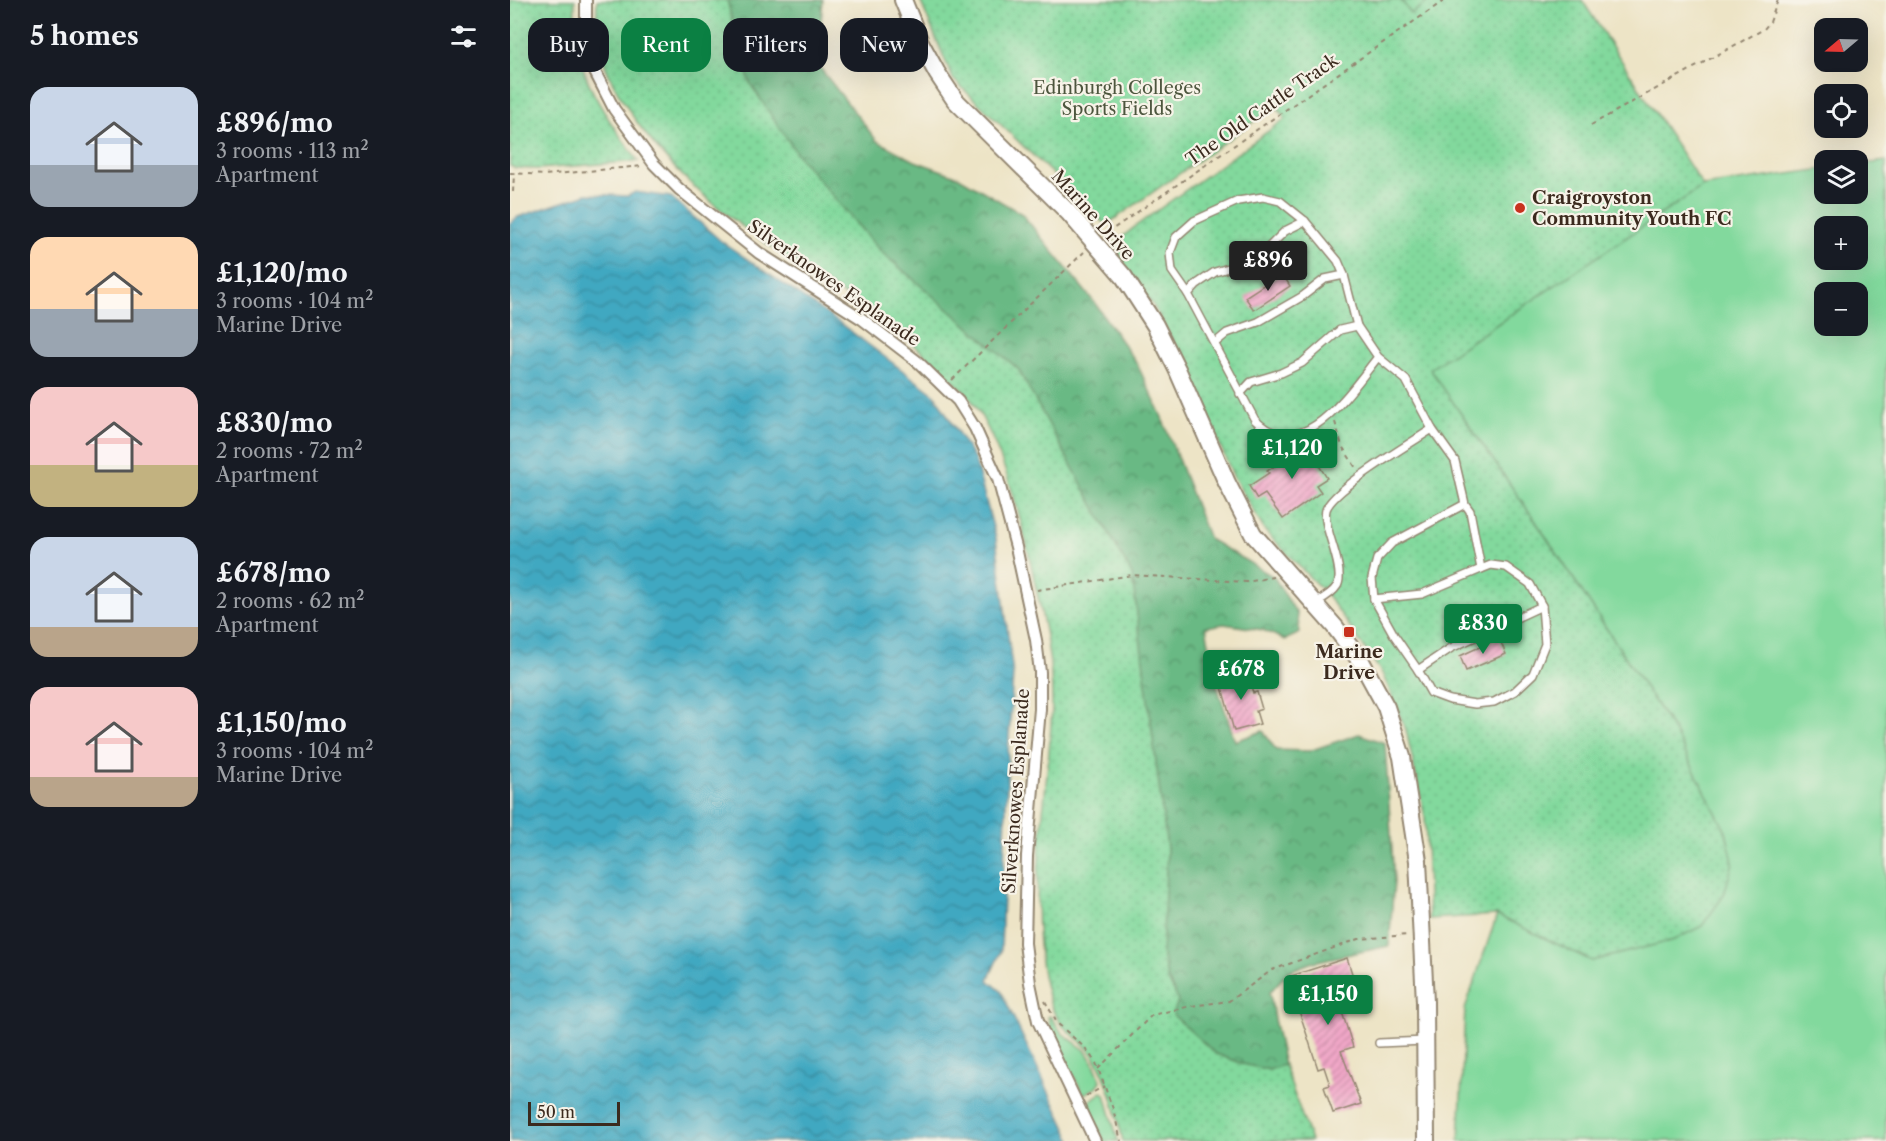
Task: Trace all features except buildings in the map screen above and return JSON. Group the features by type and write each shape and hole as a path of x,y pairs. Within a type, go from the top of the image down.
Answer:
{"street":[{"name":"Silverknowes Esplanade","path":"586,0 586,33 595,72 614,109 654,164 679,189 759,254 862,320 918,362 958,401 975,428 998,479 1026,592 1040,672 1040,709 1027,856 1025,943 1030,983 1038,1021 1095,1141"},
{"name":"Marine Drive","path":"903,0 920,42 955,100 1069,213 1124,277 1155,325 1227,483 1253,534 1315,603 1362,663 1386,707 1402,757 1418,861 1425,1041 1426,1141"}],"lane":[{"path":"1378,357 1333,413 1304,433 1287,436 1264,430 1255,420 1240,394 1215,343 1173,271 1170,253 1176,237 1194,221 1238,201 1263,197 1280,201 1305,221 1338,261 1344,275 1357,326 1378,357 1406,380 1432,429 1455,461 1465,504 1470,511 1481,569"},
{"path":"1188,294 1197,284 1215,272 1235,266 1266,249 1286,231 1305,221"},
{"path":"1215,343 1227,333 1258,322 1303,296 1325,279 1344,275"},
{"path":"1240,394 1251,382 1281,373 1302,363 1340,330 1357,326"},
{"path":"1315,603 1328,596 1338,586 1339,573 1326,521 1326,510 1332,499 1361,476 1432,429"},
{"path":"1374,599 1422,594 1491,565 1506,567 1530,584 1542,606 1545,644 1533,674 1515,691 1494,702 1475,704 1450,700 1431,693 1374,599 1372,578 1377,559 1392,543 1465,504"},
{"path":"1418,670 1451,648 1542,606"},
{"path":"1379,1043 1425,1041"}],"path":[{"name":"The Old Cattle Track","path":"944,387 1095,242 1445,0"},
{"path":"1591,125 1764,28 1770,22 1778,0"},
{"path":"513,192 512,173 544,176 654,164"},
{"path":"1333,413 1342,446 1361,476"},
{"path":"1026,592 1132,575 1247,582 1287,573"},
{"path":"1098,1069 1152,1015 1191,1006 1229,1001 1272,970 1359,939 1421,933"},
{"path":"1030,983 1049,1005 1057,1023 1086,1049 1098,1069 1113,1109 1120,1141"},
{"path":"1077,1102 1105,1086"}],"green space":[{"path":"510,0 575,0 575,18 528,18 528,72 585,72 600,105 638,161 538,169 510,166"},
{"path":"597,0 727,0 731,18 723,18 723,72 746,72 751,85 799,157 880,251 1018,369 1132,575 1167,849 1162,953 1167,978 1178,1000 1173,1015 1216,1054 1246,1065 1269,1070 1284,1065 1311,1141 1123,1141 1112,1098 1100,1067 1088,1048 1058,1020 1043,975 1037,907 1040,840 1050,739 1051,673 1044,625 1022,526 1007,475 991,436 979,411 967,394 927,356 871,313 758,238 706,198 682,175 639,125 619,95 608,72 609,18 597,18"},
{"path":"727,0 823,0 821,18 731,18"},
{"name":"Edinburgh Colleges Sports Fields","path":"920,0 1401,0 1411,14 1430,0 1582,0 1703,186 1430,369 1534,519 1674,731 1726,832 1733,862 1724,895 1702,926 1674,940 1592,961 1497,915 1429,919 1425,817 1406,730 1382,673 1328,596 1265,531 1234,478 1185,363 1152,304 1111,246 1285,119 1276,106 1106,225 953,79"},
{"path":"1401,0 1430,0 1411,14"},
{"path":"746,72 823,72 877,141 915,161 959,177 1022,214 1094,302 1137,364 1161,415 1209,539 1274,577 1297,614 1300,633 1285,640 1263,630 1224,624 1206,627 1216,683 1235,741 1263,731 1276,750 1309,751 1359,734 1385,743 1394,881 1389,946 1313,962 1289,971 1270,992 1284,1065 1270,1070 1246,1065 1216,1054 1173,1015 1178,1000 1167,978 1162,953 1167,848 1132,575 1018,369 880,251 799,157 751,85"},
{"path":"1886,161 1886,1141 1459,1141 1465,1009 1497,915 1592,961 1674,731 1534,519 1429,369 1703,186 1814,170 1814,204 1868,204 1868,163"},
{"path":"1050,1016 1062,1033 1085,1050 1094,1064 1101,1081 1096,1088 1084,1094 1082,1092 1052,1035 1048,1017"},
{"path":"1102,1092 1105,1094 1118,1141 1104,1141 1089,1106 1088,1102"}],"water":[{"path":"635,192 671,197 721,241 840,323 935,395 975,460 996,538 1013,674 1001,951 988,980 1001,991 1072,1141 510,1141 510,223 518,217 587,194 628,196"}],"place":[{"name":"Craigroyston Community Youth FC","path":"1520,208"},
{"name":"Marine Drive","path":"1349,632"}]}
